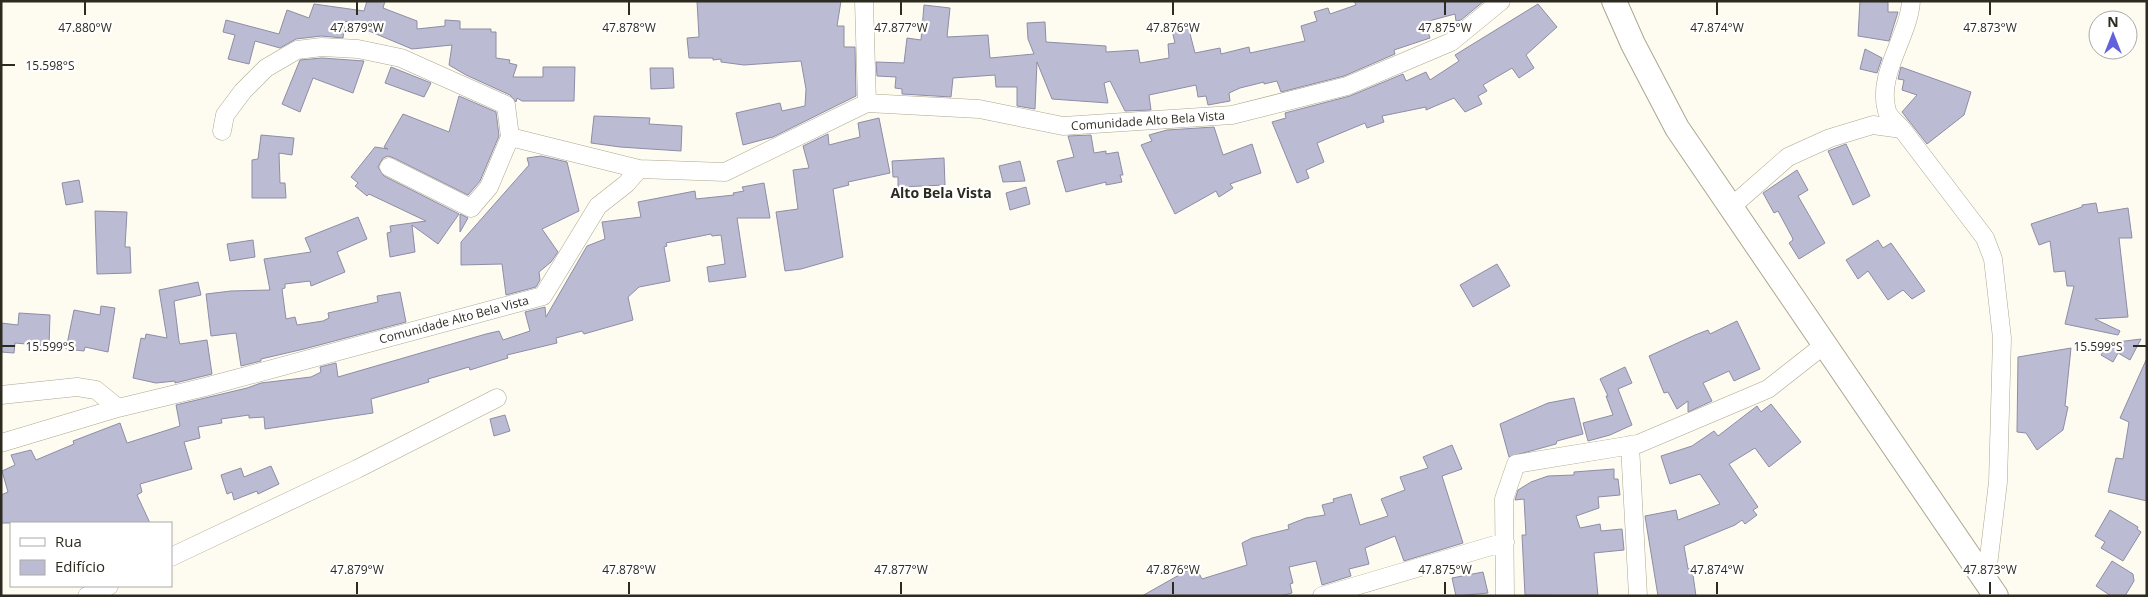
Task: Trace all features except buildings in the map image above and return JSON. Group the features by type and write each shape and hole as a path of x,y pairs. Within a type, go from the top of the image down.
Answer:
{"main road":[{"path":"1614,1 1633,44 1678,128 1991,589"}],"street":[{"path":"864,1 867,103"},
{"name":"Comunidade Alto Bela Vista","path":"1,444 118,408 205,387 543,296 598,206 626,184 639,169 725,172 867,103 979,109 1063,126 1232,115 1347,86 1450,42 1500,1"},
{"path":"1911,1 1910,12 1889,72 1886,98 1887,113 1902,129 1985,238 1993,259 2002,348 1998,482 1991,589"},
{"path":"222,131 225,115 243,91 266,68 297,50 322,47 358,50 401,58 506,105 510,137 489,187 471,208 389,166"},
{"path":"1730,207 1788,157 1830,138 1873,125 1887,113"},
{"path":"1873,125 1902,129"},
{"path":"510,137 639,169"},
{"path":"1505,596 1504,499 1516,464 1638,444 1768,389 1824,345"},
{"path":"1,395 77,387 96,390 118,408"},
{"path":"172,557 357,469 497,398"},
{"path":"1630,445 1638,596"},
{"path":"1322,596 1505,542"},
{"path":"87,596 107,587"}],"district":[{"name":"Alto Bela Vista","path":"941,193"}]}
